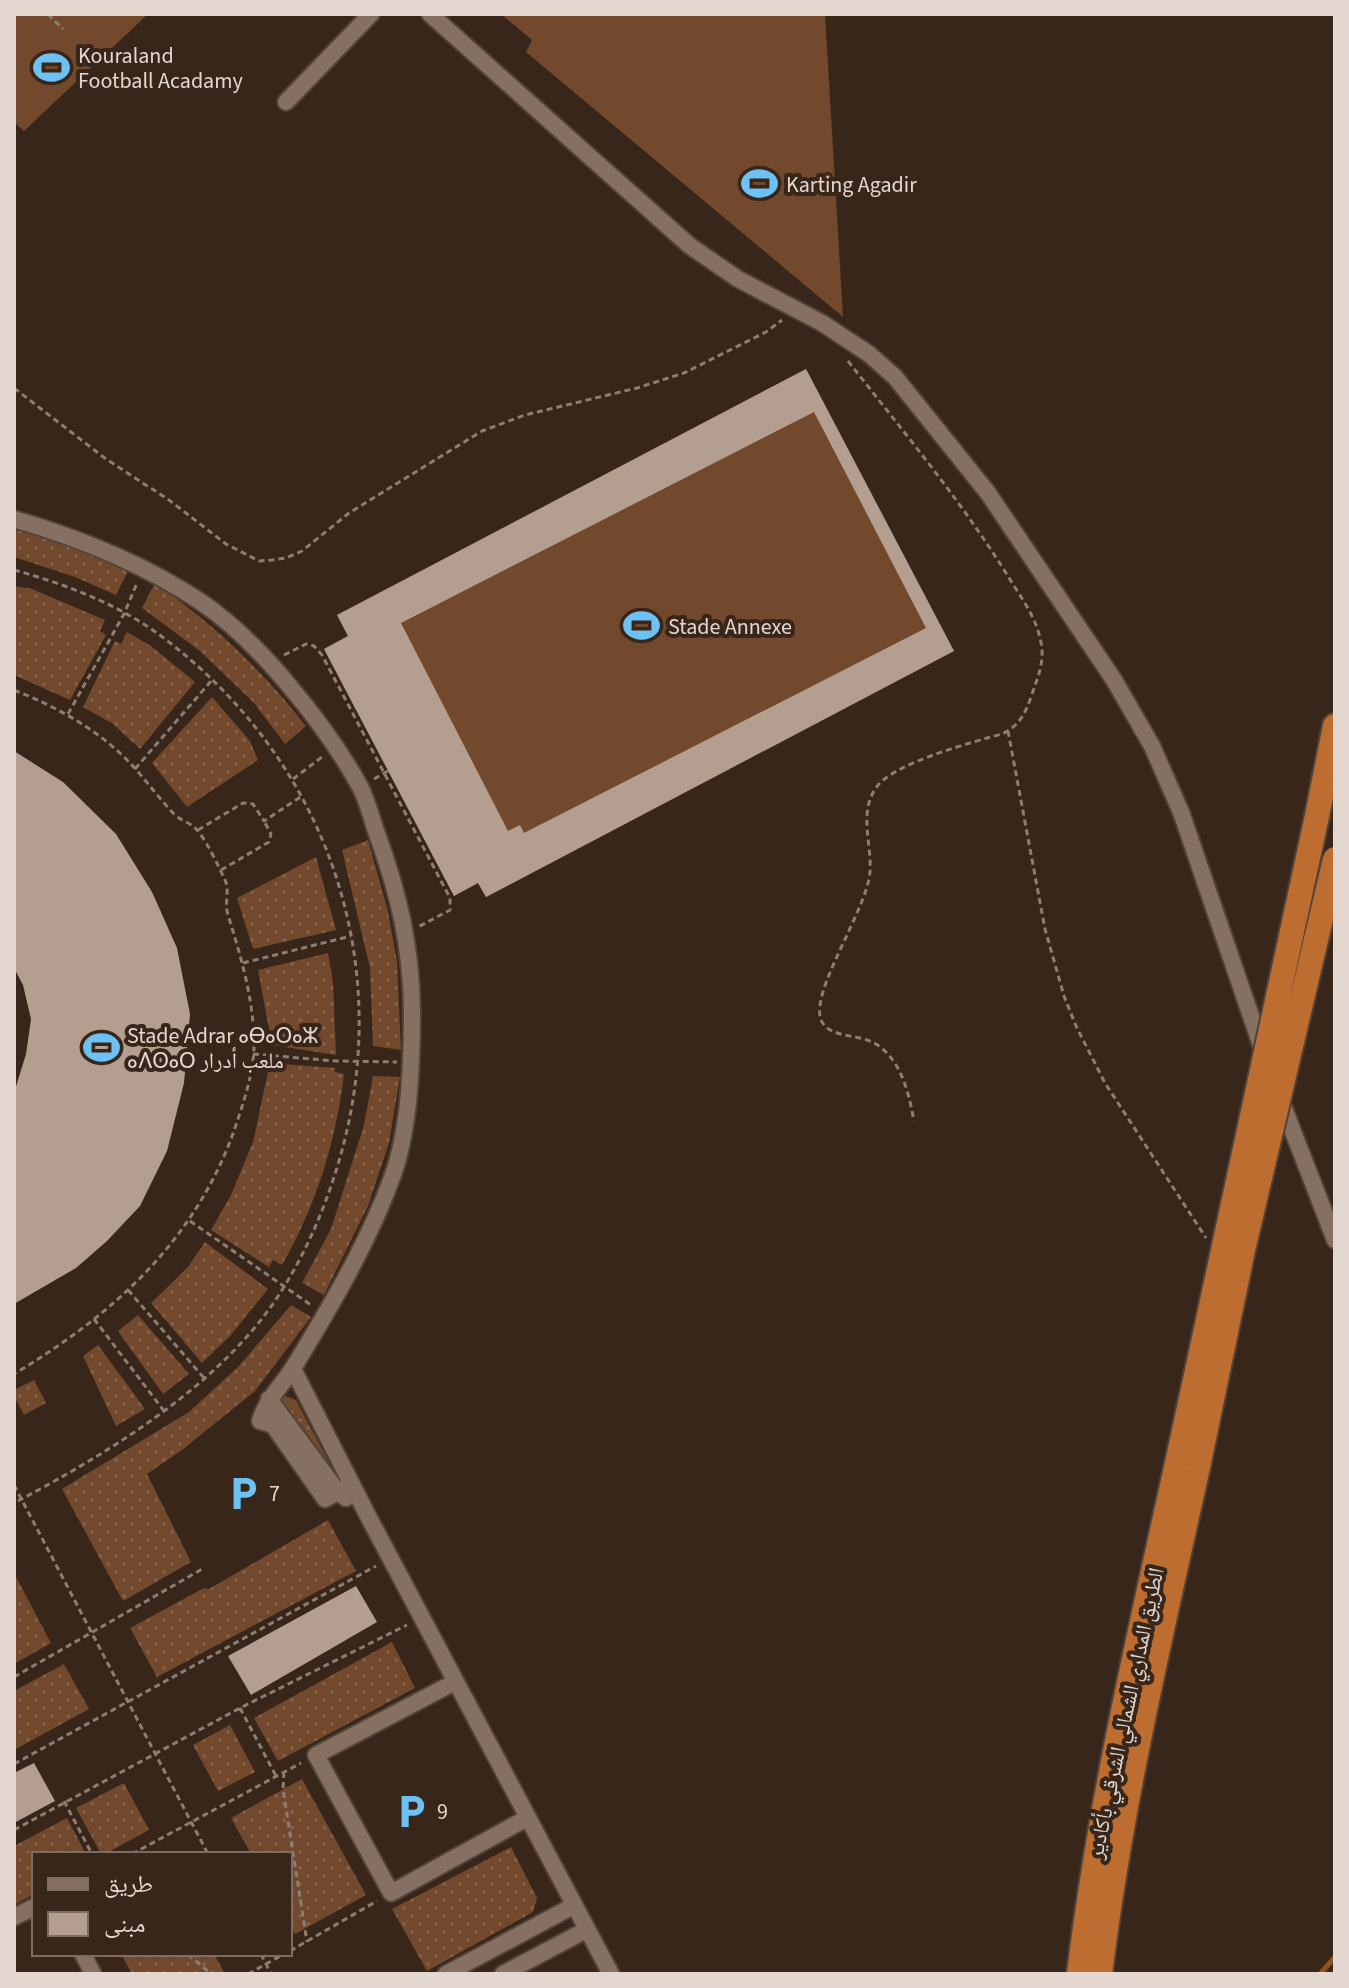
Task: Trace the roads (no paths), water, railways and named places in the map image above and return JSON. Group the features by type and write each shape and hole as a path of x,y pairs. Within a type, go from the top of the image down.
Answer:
{"highway":[{"path":"1188,1461 1335,726"},
{"path":"1188,1461 1247,1235 1335,859"},
{"name":"الطريق المداري الشمالي الشرقي بأكادير","path":"1079,1974 1095,1856 1125,1704 1188,1461"},
{"name":"الطريق المداري الشمالي الشرقي بأكادير","path":"1100,1974 1111,1890 1188,1461"}],"street":[{"path":"286,102 371,14"},
{"path":"440,18 690,246 738,279 847,339 895,377 988,493 1134,711 1181,812 1248,1013 1335,1240"},
{"path":"14,519 71,536 143,569 201,603 260,650 320,723 360,786 388,863 406,933 412,1063 408,1101 394,1170 361,1249 293,1369 269,1399 260,1421 273,1425 338,1492 368,1516 611,1974"},
{"path":"293,1369 338,1492"},
{"path":"269,1399 338,1492"},
{"path":"455,1682 316,1755 391,1893 527,1818"},
{"path":"446,1974 573,1906"},
{"path":"14,1917 32,1908"},
{"path":"503,1974 586,1930"},
{"path":"84,1956 93,1974"}],"waterway":[{"path":"1320,1974 1335,1957"}],"place":[{"name":"Kouraland Football Acadamy","path":"52,68"},
{"name":"Karting Agadir","path":"760,184"},
{"name":"Stade Annexe","path":"642,626"},
{"name":"Stade Adrar ⴰⴱⴰⵔⴰⵣ ⴰⴷⵔⴰⵔ ملعب أدرار","path":"101,1048"},
{"name":"7","path":"243,1493"},
{"name":"9","path":"411,1811"}]}
